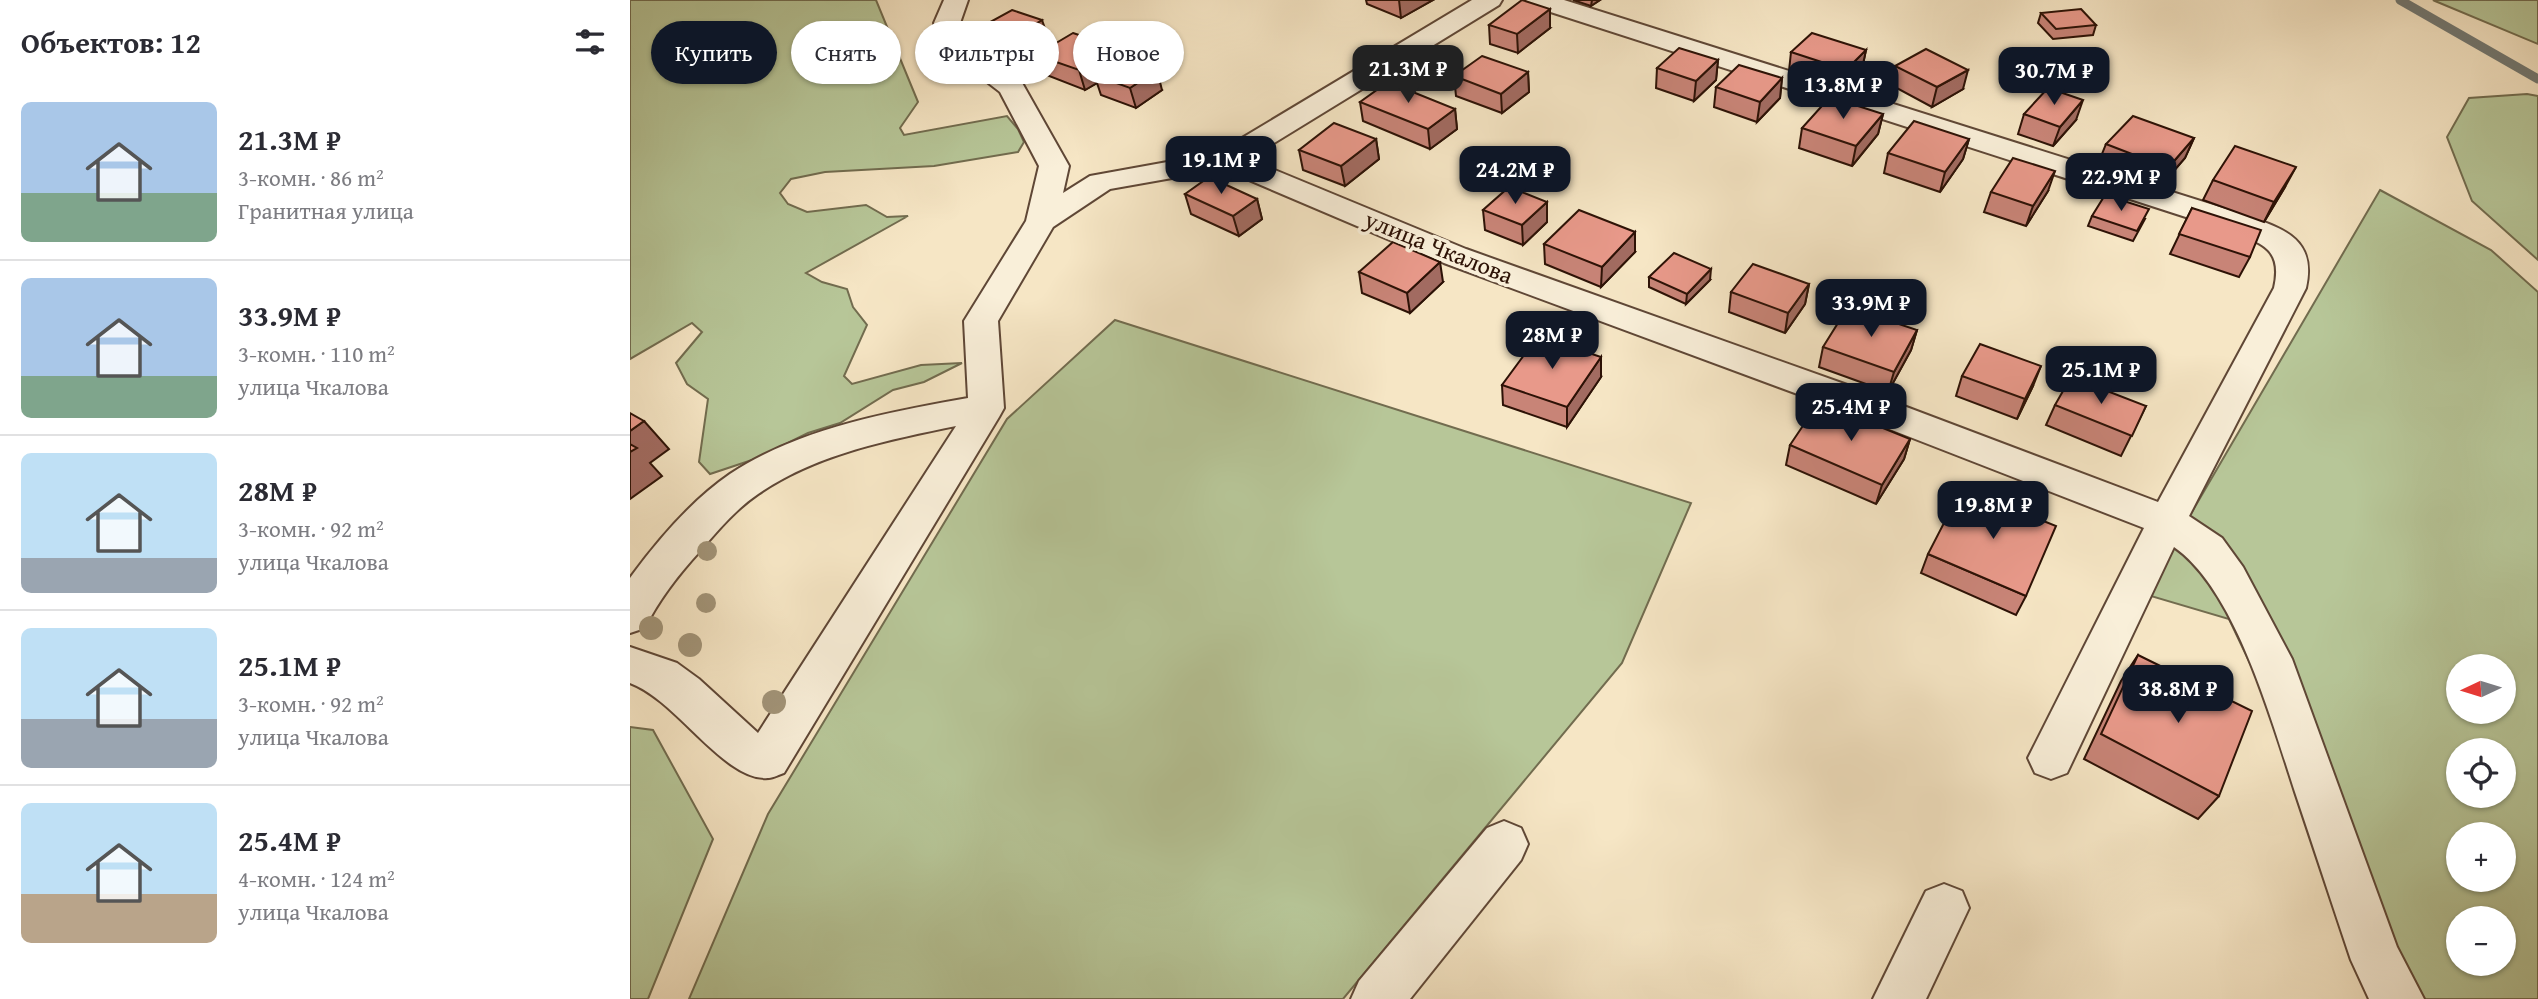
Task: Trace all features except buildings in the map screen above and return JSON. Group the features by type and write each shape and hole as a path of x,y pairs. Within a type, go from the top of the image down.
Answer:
{"street":[{"path":"630,665 662,676 684,692 747,752 768,758 986,408 981,321 1041,221 1054,166 1011,87 951,44 947,23 956,0"},
{"path":"1041,221 1101,182 1226,160 1490,0"},
{"path":"1538,0 2234,222 2266,234 2288,249 2294,270 2290,288 2167,521 2051,758"},
{"name":"улица Чкалова","path":"1226,160 1455,256 2167,521 2208,549 2229,579 2277,672 2376,960 2398,999"},
{"path":"630,615 655,575 717,505 746,482 780,465 858,437 936,416 986,408"},
{"path":"1377,999 1504,844"},
{"path":"1899,999 1944,908"}],"green space":[{"path":"630,0 876,0 885,21 791,21 791,84 901,84 901,61 918,102 900,128 904,135 1007,116 1018,129 1024,142 1018,152 934,166 825,172 791,179 780,193 788,204 807,212 866,205 887,217 908,216 806,273 822,282 847,289 853,307 867,325 844,376 852,384 921,365 962,363 924,382 893,390 840,423 808,433 755,459 710,474 699,462 708,399 687,384 676,363 702,332 692,323 630,359"},
{"path":"2433,0 2538,0 2538,44 2435,1"},
{"path":"2527,94 2538,96 2538,260 2472,201 2447,137 2469,98"},
{"path":"2380,190 2491,250 2538,292 2538,999 2409,999 2229,619 2144,594"},
{"path":"1115,320 1691,503 1622,663 1343,999 689,999 768,814 1007,419"},
{"path":"630,727 653,730 713,839 648,999 630,999"}],"waterway":[{"path":"2400,0 2538,79"}]}
